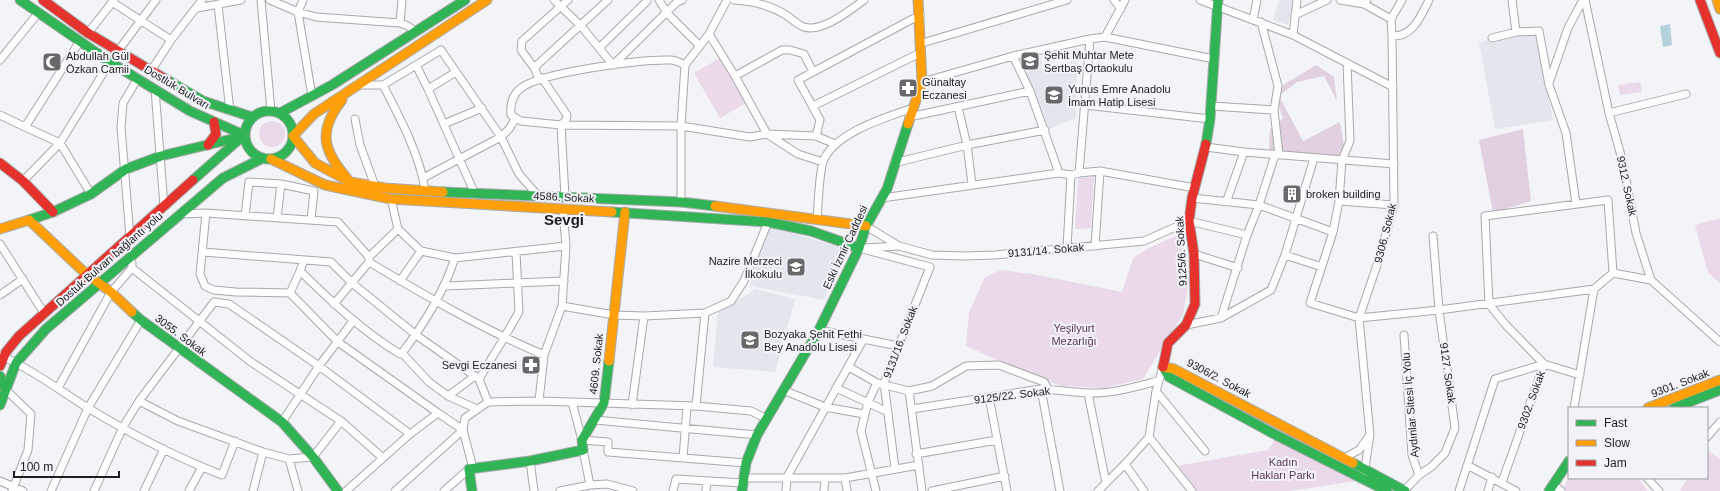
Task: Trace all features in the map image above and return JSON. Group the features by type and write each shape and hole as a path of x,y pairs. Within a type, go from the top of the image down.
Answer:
{"main road":[{"name":"Dostluk Bulvarı","path":"20,0 110,62 190,111 244,136"},
{"path":"280,114 416,32 465,0"},
{"path":"293,136 314,114 487,0"},
{"path":"1700,0 1720,53"},
{"path":"1717,0 1720,9"},
{"name":"Dostluk Bulvarı","path":"48,1 88,33 203,101 252,117"},
{"name":"Eski İzmir Caddesi","path":"743,484 746,463 757,436 819,330 859,248 866,226 888,188 894,163 905,136 909,117 922,82 920,48 921,1"},
{"name":"9125/6. Sokak","path":"1163,367 1168,343 1186,325 1195,304 1194,254 1189,220 1192,198 1206,146 1210,119 1218,3"},
{"path":"350,182 332,162 326,145 326,134 329,117 355,88"},
{"path":"271,111 280,114 290,123 293,136 292,142 284,153 267,158 250,150 244,136 245,129 252,117 261,112 271,111"},
{"path":"208,145 216,134 214,122"},
{"path":"0,229 53,212 91,194 126,169 160,156 244,136"},
{"name":"Dostuk Bulvarı bağlantı yolu","path":"0,366 1,356 19,336 244,136"},
{"name":"4586. Sokak","path":"293,136 315,163 350,182 375,186 475,194 681,202 866,226"},
{"name":"4586. Sokak","path":"267,158 325,185 391,199 563,210 625,212 768,222 811,231 859,248"},
{"name":"Dostuk Bulvarı bağlantı yolu","path":"0,406 5,389 17,363 46,329 101,284 223,178 267,158"},
{"path":"0,163 23,181 53,212"},
{"name":"4609. Sokak","path":"582,440 604,403 625,212"},
{"name":"3055. Sokak","path":"29,220 88,274 112,292 141,320 282,422 313,457 338,491"},
{"name":"9306/2. Sokak","path":"1163,367 1174,368 1344,458 1387,491"},
{"name":"9306/2. Sokak","path":"1163,367 1169,377 1276,435 1405,491"},
{"path":"0,376 5,389"},
{"name":"9301. Sokak","path":"1651,407 1720,380"},
{"name":"9301. Sokak","path":"1677,407 1720,390"},
{"path":"472,491 471,469 530,461 582,450 582,440"},
{"path":"1554,489 1568,463"}],"street":[{"path":"118,51 156,0"},
{"path":"151,71 171,40 202,0"},
{"path":"197,8 241,0"},
{"path":"261,0 271,111"},
{"path":"270,0 298,12 325,18 400,23 408,26 416,32"},
{"path":"302,0 298,12 312,96"},
{"path":"400,23 402,0"},
{"path":"554,0 581,26 613,65"},
{"path":"565,197 561,125 566,120 565,111 521,50 522,41 568,0"},
{"path":"535,70 537,65 608,0"},
{"path":"599,48 647,0"},
{"path":"659,0 667,13 700,46"},
{"path":"613,65 677,2 682,0"},
{"path":"681,202 681,126 685,65 709,34 727,0"},
{"path":"734,0 754,2 784,14 805,27 824,26 854,3 864,0"},
{"path":"813,106 920,48 1067,0"},
{"path":"1114,0 1121,9"},
{"path":"1105,37 1125,0"},
{"path":"1200,0 1218,3 1253,20 1293,35 1393,87"},
{"path":"1253,20 1257,0"},
{"path":"1293,35 1297,0"},
{"path":"1295,15 1327,0"},
{"path":"1340,0 1366,2 1391,19 1402,0"},
{"path":"1392,36 1401,37 1408,33 1418,21 1430,0"},
{"path":"1512,0 1516,32"},
{"path":"1549,85 1568,28 1584,0"},
{"name":"9312. Sokak","path":"1584,0 1609,113 1622,159 1636,233 1651,280"},
{"path":"88,33 113,1 171,40"},
{"path":"218,5 230,111"},
{"path":"0,60 38,12"},
{"path":"816,136 820,120 798,80 920,15"},
{"name":"9306. Sokak","path":"1365,473 1370,435 1359,318 1394,205 1391,19"},
{"path":"1221,318 1238,268 1247,235 1277,155 1274,110 1278,86 1261,22"},
{"path":"1492,38 1516,32 1539,31 1549,85 1566,133 1576,204"},
{"path":"709,34 735,76 767,134 798,154 823,162"},
{"path":"922,82 1013,56 1105,37 1214,59"},
{"path":"1079,173 1090,39"},
{"path":"24,128 80,41"},
{"path":"355,88 383,85 441,50 501,137 519,174 538,197"},
{"path":"735,76 782,50 790,50 804,54 813,72"},
{"path":"1013,56 1030,91 1059,173"},
{"path":"685,65 672,60 613,65 541,79 521,88 514,95 510,108 511,115 515,119 561,125 681,126 750,137 767,134 816,136 834,144"},
{"path":"23,181 60,143 110,62"},
{"path":"1347,63 1350,141 1342,160 1339,201 1333,232 1310,303 1359,318 1489,304 1594,289 1613,273"},
{"path":"416,65 475,194"},
{"path":"428,89 456,72"},
{"path":"130,237 126,169 121,127 123,103 138,78"},
{"path":"383,85 397,112 423,178 425,190"},
{"path":"156,89 164,207"},
{"path":"909,117 1030,91"},
{"path":"1609,113 1686,94"},
{"path":"1085,105 1210,119"},
{"path":"1211,106 1274,110"},
{"path":"958,107 972,184"},
{"path":"444,124 482,108"},
{"path":"817,220 823,162 834,144 878,120 913,108"},
{"path":"0,115 24,128 60,143 91,194"},
{"path":"355,119 360,145 375,186"},
{"path":"423,178 501,137 509,129 515,119"},
{"path":"894,163 966,145 1045,130"},
{"path":"1206,146 1244,152 1394,164"},
{"path":"1227,200 1244,152"},
{"path":"1186,325 1221,318 1270,290 1284,255 1314,158"},
{"path":"1095,246 1100,171"},
{"path":"882,198 972,184 1059,173 1071,175 1100,171 1195,188"},
{"path":"1067,248 1071,175"},
{"path":"245,216 250,182 281,184 314,191 311,220"},
{"path":"277,218 281,184"},
{"path":"1192,198 1227,200 1259,205 1333,232"},
{"path":"391,199 398,229 421,252 455,258 566,246"},
{"path":"1580,375 1544,364 1505,324 1489,304 1485,216 1608,200 1613,273"},
{"path":"1339,201 1394,205"},
{"path":"539,401 544,354 562,306 566,246 563,210"},
{"path":"206,213 204,252 200,274 205,286 214,290 290,293 338,342 463,430"},
{"path":"180,214 206,213 338,222 369,260 400,281 504,338 544,354"},
{"path":"1189,220 1247,235"},
{"name":"9131/14. Sokak","path":"866,226 899,246 932,255 964,256 995,255 1144,241 1189,220"},
{"path":"562,306 614,315 644,316 705,313 731,301 744,281 768,222"},
{"path":"334,304 369,260 398,229"},
{"name":"9127. Sokak","path":"1405,491 1419,475 1431,467 1445,453 1456,428 1439,310 1433,236"},
{"name":"9131/14. Sokak","path":"859,248 899,246"},
{"path":"1,248 23,279 44,313"},
{"name":"9131/16. Sokak","path":"859,248 930,267 898,346 880,383 888,412 895,468"},
{"path":"204,252 331,262 352,283 416,335 477,377 488,402"},
{"path":"400,281 421,252"},
{"path":"448,396 477,377 504,338 518,312 516,252"},
{"path":"1194,254 1238,268"},
{"path":"58,388 112,292 132,268 133,255"},
{"path":"1284,255 1322,267"},
{"path":"402,353 416,335 446,286 455,258"},
{"path":"290,293 304,260"},
{"path":"132,268 251,362 341,421 383,458"},
{"path":"300,271 353,321 382,343 400,354 402,353 428,382 448,396 477,410"},
{"path":"1613,273 1651,280 1720,342"},
{"path":"0,295 23,279"},
{"path":"446,286 564,281"},
{"path":"1574,407 1594,289"},
{"path":"94,491 123,428 139,401 178,347 214,302 229,304 319,366 410,434"},
{"path":"696,406 705,313"},
{"path":"632,405 644,316"},
{"path":"51,491 88,408 141,320"},
{"path":"282,422 319,366 353,321"},
{"path":"819,330 898,346"},
{"name":"Aydınlar Sitesi İç Yolu","path":"1404,335 1412,455 1419,475"},
{"path":"786,491 787,477 863,340"},
{"path":"1,356 17,363 88,408 123,428 164,449 222,475 235,441"},
{"name":"9302. Sokak","path":"1459,491 1495,379 1544,364"},
{"name":"9302. Sokak","path":"1502,482 1544,364"},
{"path":"849,367 880,383 909,391 932,386 966,366 999,365 1044,382 1050,390"},
{"name":"9125/6. Sokak","path":"1149,437 1158,381 1163,367"},
{"name":"9125/22. Sokak","path":"912,409 1041,389 1088,393 1118,391 1158,381"},
{"path":"876,491 861,431 868,402 880,383"},
{"path":"836,388 888,412"},
{"path":"5,389 31,414 28,450 13,489"},
{"path":"1041,389 1060,491"},
{"path":"783,390 825,407 864,414"},
{"path":"909,391 922,491"},
{"path":"1156,391 1205,451"},
{"path":"1088,393 1102,488"},
{"path":"989,397 1007,491"},
{"path":"139,401 178,421 289,460 313,457 341,421"},
{"path":"444,491 471,469 463,430 465,418 488,402 539,401 687,407 696,406 751,411 766,419"},
{"path":"572,402 582,440 608,442 608,452 746,463"},
{"path":"682,458 687,407"},
{"path":"346,491 410,434 438,413"},
{"path":"595,420 757,436"},
{"path":"1708,436 1720,422"},
{"path":"395,491 463,430"},
{"path":"1344,458 1359,450 1370,435"},
{"path":"1102,488 1149,437 1192,491"},
{"path":"916,454 997,440"},
{"path":"144,491 164,449"},
{"path":"582,450 590,485"},
{"path":"253,491 263,452"},
{"path":"289,460 298,491"},
{"path":"530,461 534,491"},
{"path":"1125,464 1144,491"},
{"path":"674,491 676,479 743,484 787,477 825,479 845,478 871,472 919,465"},
{"path":"1467,465 1502,482 1516,491"},
{"path":"189,491 202,467"},
{"path":"932,491 1005,476"},
{"path":"1488,491 1492,477"},
{"path":"845,478 846,491"},
{"path":"824,491 825,479"},
{"path":"1648,479 1659,491"},
{"path":"0,481 13,489 23,491"},
{"path":"706,491 707,481"},
{"path":"560,491 590,485 607,484 632,491"}],"shaded area":[{"path":"1279,0 1294,1 1288,25 1273,20"},
{"path":"1516,34 1537,34 1553,120 1495,129 1479,42"},
{"name":"Şehit Muhtar Mete Sertbaş Ortaokulu","path":"1039,51 1043,66 1021,71 1015,57"},
{"name":"Yunus Emre Anadolu İmam Hatip Lisesi","path":"1077,60 1076,118 1049,129 1021,73"},
{"path":"1316,65 1334,77 1337,101 1324,76 1297,82 1279,96 1303,141 1340,122 1345,152 1343,159 1269,151 1270,129 1283,118 1277,101 1283,85"},
{"path":"1523,129 1531,201 1493,213 1479,140"},
{"name":"Nazire Merzeci İlkokulu","path":"768,226 843,248 824,300 750,286"},
{"name":"Bozyaka Şehit Fethi Bey Anadolu Lisesi","path":"756,289 795,299 775,372 713,367 718,312"}],"green space":[{"path":"720,58 746,103 720,118 694,73"},
{"path":"1640,82 1642,92 1620,95 1618,85"},
{"path":"272,121 281,125 285,134 281,143 272,147 263,143 259,134 263,125"},
{"path":"1094,177 1091,228 1075,229 1078,178"},
{"path":"1720,218 1720,283 1708,273 1695,225"},
{"name":"Yeşilyurt Mezarlığı","path":"1182,233 1189,280 1183,314 1143,379 1104,388 1062,386 1031,375 966,346 969,312 985,277 1001,270 1032,274 1122,292 1133,258 1149,248"},
{"name":"Kadın Hakları Parkı","path":"1276,438 1357,481 1290,491 1196,491 1177,466 1268,450"},
{"path":"1708,451 1720,459 1720,491 1680,491 1687,479 1708,479"},
{"path":"1568,479 1639,479 1648,491 1566,491 1563,488"}],"water":[{"path":"1670,24 1672,45 1663,47 1660,26"}],"traffic: fast":[{"path":"20,0 110,62 190,111 244,135 193,180"},
{"path":"280,113 332,85 465,0"},
{"path":"1206,144 1210,119 1218,0"},
{"path":"167,80 203,101 252,117"},
{"path":"269,111 278,113 286,118 291,126 293,135 291,144 286,152 278,157 269,159 260,157 252,152 247,144 245,135 247,126 252,118 260,113 269,111"},
{"path":"742,491 746,463 757,435 819,330 859,248 866,226 887,189 908,124"},
{"path":"29,220 53,212 91,194 126,169 161,156 244,136"},
{"path":"0,405 16,363 46,329 223,178 263,158"},
{"path":"443,192 681,202 715,206"},
{"path":"612,212 768,222 811,231 859,248"},
{"path":"132,312 282,422 313,457 338,491"},
{"path":"472,491 469,469 530,461 583,450 582,440 604,403 609,361"},
{"path":"1163,367 1169,377 1276,435 1387,491"},
{"path":"0,376 5,389"},
{"path":"1677,407 1720,390"},
{"path":"1549,491 1568,462"},
{"path":"1353,463 1405,491"}],"traffic: slow":[{"path":"293,136 314,114 487,0"},
{"path":"908,124 922,82 918,0"},
{"path":"1717,0 1720,9"},
{"path":"342,100 329,123 326,133 326,142 334,161 350,182"},
{"path":"293,136 315,163 350,182 385,188 443,192"},
{"path":"271,159 325,185 391,199 612,212"},
{"path":"715,206 866,226"},
{"path":"609,361 625,212"},
{"path":"0,229 29,220 84,272 111,292 132,312"},
{"path":"1163,367 1174,369 1353,463"},
{"path":"1651,407 1720,380"}],"traffic: jam":[{"path":"43,0 88,33 167,80"},
{"path":"1700,0 1720,53"},
{"path":"208,145 216,134 214,122"},
{"path":"1163,367 1168,343 1186,325 1195,304 1194,254 1189,221 1192,198 1206,144"},
{"path":"0,163 23,181 53,212"},
{"path":"0,366 6,352 19,336 193,180"}],"place":[{"name":"Şehit Muhtar Mete Sertbaş Ortaokulu","path":"1030,61"},
{"name":"Abdullah Gül Özkan Camii","path":"52,62"},
{"name":"Günaltay Eczanesi","path":"908,88"},
{"name":"Yunus Emre Anadolu İmam Hatip Lisesi","path":"1054,95"},
{"name":"broken building","path":"1292,194"},
{"name":"Nazire Merzeci İlkokulu","path":"796,267"},
{"name":"Bozyaka Şehit Fethi Bey Anadolu Lisesi","path":"750,340"},
{"name":"Sevgi Eczanesi","path":"531,365"}],"district":[{"name":"Sevgi","path":"564,219"}]}
